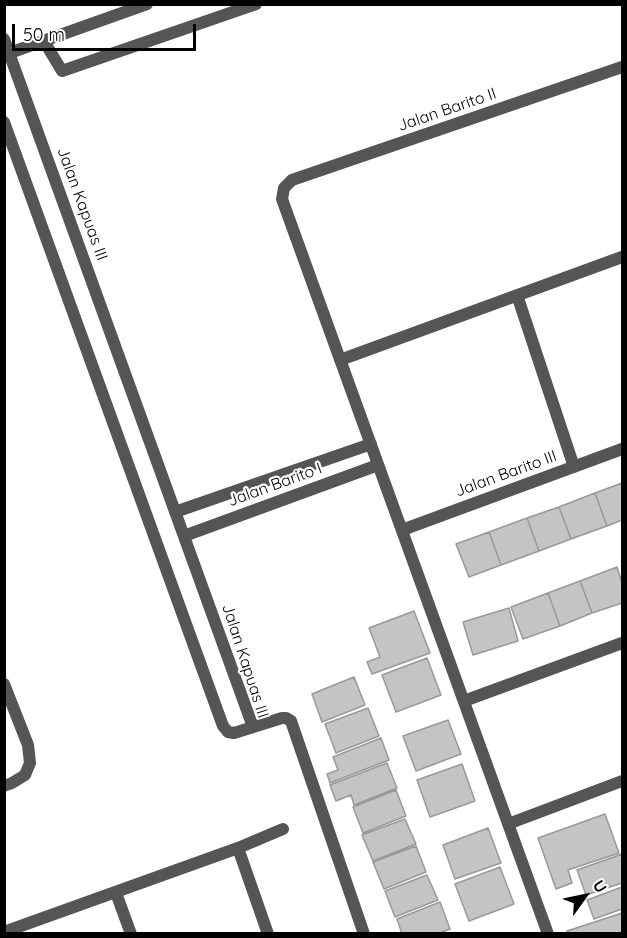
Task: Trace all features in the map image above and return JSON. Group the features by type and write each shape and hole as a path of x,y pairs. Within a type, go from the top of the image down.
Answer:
{"street":[{"path":"7,54 147,4"},
{"path":"44,41 62,71 256,4"},
{"name":"Jalan Kapuas III","path":"4,39 7,54 253,727 234,733 228,732 223,726 4,122"},
{"name":"Jalan Barito II","path":"340,360 282,199 285,188 292,180 622,67"},
{"path":"548,933 340,360 622,257"},
{"path":"517,295 573,467"},
{"name":"Jalan Barito I","path":"175,512 371,444"},
{"name":"Jalan Barito III","path":"402,530 622,448"},
{"name":"Jalan Barito I","path":"184,536 378,465"},
{"path":"464,701 622,643"},
{"path":"4,684 28,745 30,763 25,775 4,786"},
{"path":"253,727 282,718 291,721 364,933"},
{"path":"508,824 622,781"},
{"path":"4,932 238,848 283,829"},
{"path":"238,848 268,933"},
{"path":"116,893 131,933"}],"building":[{"path":"622,483 622,520 607,526 595,493"},
{"path":"595,493 607,526 571,539 559,507"},
{"path":"559,507 571,539 539,551 527,518"},
{"path":"527,518 539,551 501,565 489,532"},
{"path":"489,532 501,565 469,577 456,544"},
{"path":"617,567 622,583 622,603 592,613 580,581"},
{"path":"580,581 592,613 560,626 548,593"},
{"path":"548,593 560,626 523,639 511,607"},
{"path":"509,608 518,641 473,655 463,622"},
{"path":"414,611 430,653 372,674 367,662 380,657 369,628"},
{"path":"427,658 441,695 396,712 382,675"},
{"path":"354,677 365,705 322,722 312,694"},
{"path":"368,708 379,736 336,753 325,724"},
{"path":"448,720 461,754 416,771 403,736"},
{"path":"381,738 389,760 330,783 327,774 338,770 333,757"},
{"path":"387,763 397,788 354,805 351,795 336,801 330,785"},
{"path":"462,764 475,801 430,817 417,780"},
{"path":"396,790 406,816 363,833 353,807"},
{"path":"605,814 619,853 568,870 572,883 556,889 538,838"},
{"path":"405,819 416,844 373,861 362,835"},
{"path":"488,828 501,863 455,879 443,845"},
{"path":"416,846 426,872 384,889 373,862"},
{"path":"622,854 622,883 586,895 577,870"},
{"path":"500,867 514,904 469,921 455,884"},
{"path":"427,875 438,900 395,917 385,891"},
{"path":"622,887 622,909 594,919 587,900"},
{"path":"440,902 450,929 437,934 402,934 397,919"},
{"path":"622,913 622,932 618,934 568,934 567,931"}]}
